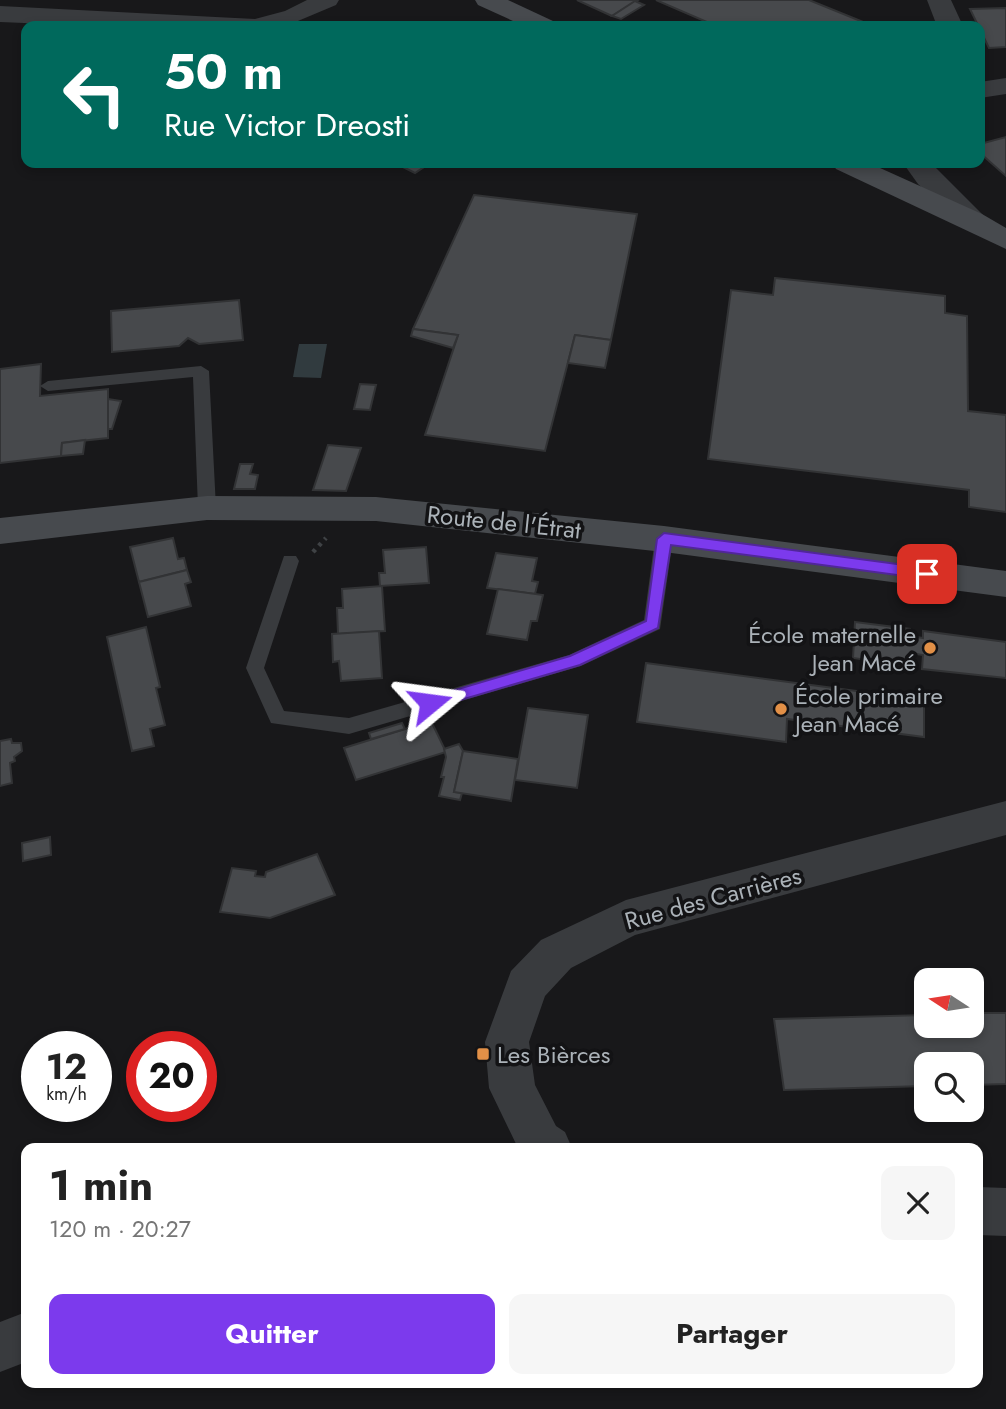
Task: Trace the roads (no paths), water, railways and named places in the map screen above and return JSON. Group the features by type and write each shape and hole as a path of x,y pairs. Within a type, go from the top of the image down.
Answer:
{"main road":[{"path":"487,0 533,21"},
{"path":"857,168 972,220 1006,240"},
{"name":"Route de l'Étrat","path":"0,531 207,508 376,509 664,539 1006,584"}],"street":[{"path":"939,0 948,21"},
{"path":"277,21 294,16 316,2"},
{"path":"0,14 80,21"},
{"path":"985,89 1006,86"},
{"path":"920,168 923,174 960,203 972,220"},
{"name":"Rue des Carrières","path":"535,1143 512,1088 507,1042 527,985 556,954 626,919 1006,818"},
{"path":"983,1210 1006,1212"},
{"path":"0,1347 21,1339"}],"lane":[{"path":"48,386 201,371 207,508"},
{"path":"290,561 254,668 278,718 349,726 574,661 653,624 664,539"}],"place":[{"name":"École maternelle Jean Macé","path":"930,648"},
{"name":"École primaire Jean Macé","path":"781,709"},
{"name":"Les Bièrces","path":"483,1054"}]}
